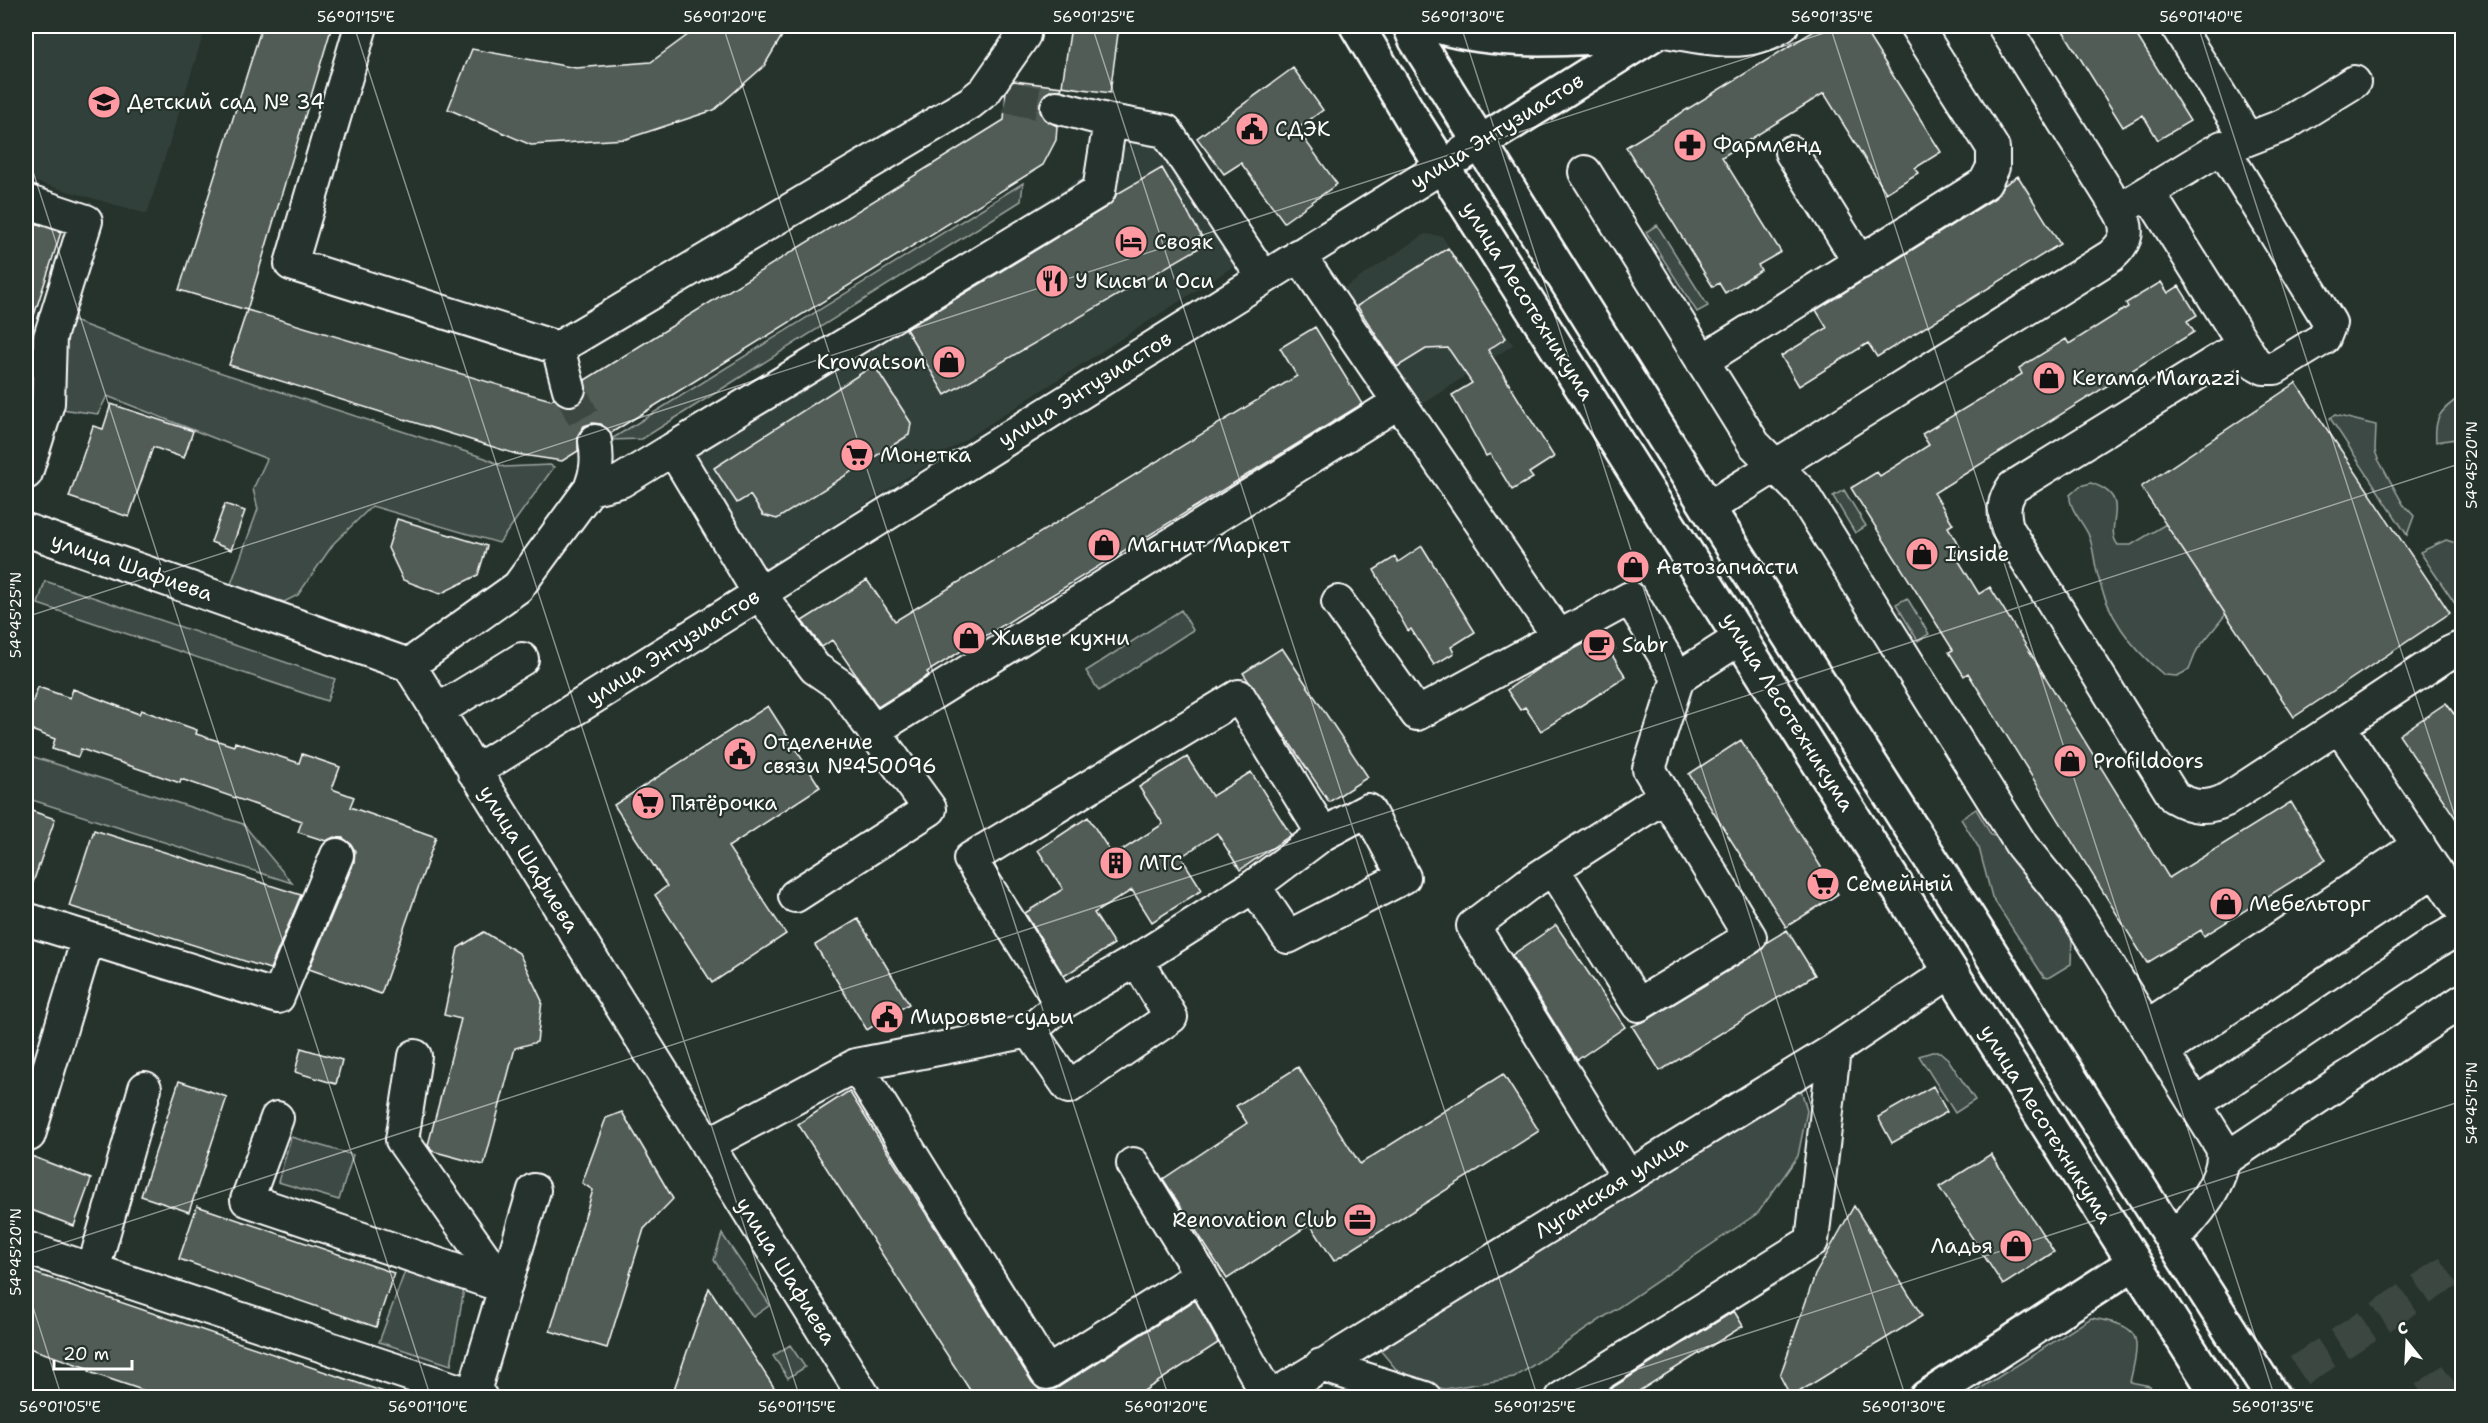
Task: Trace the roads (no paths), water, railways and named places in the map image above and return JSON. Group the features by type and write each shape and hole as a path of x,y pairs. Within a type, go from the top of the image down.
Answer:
{"main road":[{"name":"улица Лесотехникума","path":"1357,26 2220,1398"},
{"name":"улица Лесотехникума","path":"1410,26 1480,143 1708,508 2273,1398"},
{"path":"1437,26 1480,37 1537,40 1659,30"},
{"name":"улица Энтузиастов","path":"1443,166 1659,30"},
{"path":"1926,1398 2134,1263"}],"street":[{"path":"361,26 291,264 558,348 959,109 996,94 1024,35 1025,26"},
{"path":"1659,30 1737,41 1761,37 1782,26"},
{"path":"1702,361 1985,183 1993,167 1993,148 1916,26"},
{"path":"1708,508 2110,256 2123,242 2126,223 2119,210 2004,26"},
{"path":"2148,192 2255,363 2264,368 2275,368 2324,338 2330,323 2177,26"},
{"path":"2119,210 2235,142 2284,125 2354,82"},
{"path":"1057,107 1110,121 1166,131 1263,278"},
{"path":"590,489 621,481 1099,191 1110,121"},
{"path":"1791,153 1860,263"},
{"name":"улица Энтузиастов","path":"474,772 1443,166"},
{"path":"1585,172 1754,444 1802,493 2022,846 2068,902 2221,1146 2224,1160"},
{"path":"26,201 86,221 50,337 48,403 26,473"},
{"path":"1299,255 1559,637"},
{"path":"2243,345 2013,488 2004,506 2005,521 2174,797 2197,807 2212,806 2226,800 2449,653 2463,648"},
{"path":"558,348 569,389"},
{"path":"873,731 1399,402"},
{"path":"409,665 518,587 590,489 598,460 595,441"},
{"path":"673,449 759,593 815,668 841,686 930,809 795,896"},
{"name":"улица Шафиева","path":"26,530 409,665 865,1398"},
{"path":"1338,602 1416,714 1630,598 1678,678"},
{"path":"1553,869 1638,1005 1750,937 1649,769 1678,678 1742,637"},
{"path":"437,711 522,659"},
{"path":"1061,1004 970,859 1239,696 1323,834"},
{"path":"2339,726 2463,911"},
{"path":"1628,1177 1473,926 1527,885 1665,796"},
{"path":"707,1145 856,1065 1030,1031 1061,1004 1137,960 1254,886 1323,834 1368,810 1404,877 1288,938 1254,886"},
{"path":"26,919 278,997 337,855"},
{"path":"2154,1039 2427,858"},
{"path":"2194,1104 2440,939 2463,927"},
{"path":"29,1135 88,938"},
{"path":"1030,1031 1069,1087 1171,1017 1137,960"},
{"name":"Луганская улица","path":"1270,1398 1834,1050 1950,972"},
{"path":"2171,1239 2192,1220 2224,1160 2463,1001"},
{"path":"1562,1398 1812,1241 1834,1050"},
{"path":"415,1056 402,1140 505,1287"},
{"path":"856,1065 1047,1373 1201,1275"},
{"path":"93,1270 145,1088"},
{"path":"277,1118 247,1200 505,1287"},
{"path":"1133,1164 1201,1275 1270,1398"},
{"path":"26,1248 477,1396 505,1287 534,1190"},
{"path":"1321,1365 1425,1398"}],"tunnel":[{"path":"1006,97 1057,107"},
{"path":"569,389 595,441"},
{"path":"2258,1398 2462,1263"},
{"path":"2425,1398 2462,1372"}],"place":[{"name":"Детский сад № 34","path":"104,102"},
{"name":"СДЭК","path":"1252,129"},
{"name":"Фармленд","path":"1690,145"},
{"name":"Свояк","path":"1131,242"},
{"name":"У Кисы и Оси","path":"1052,281"},
{"name":"Krowatson","path":"949,362"},
{"name":"Kerama Marazzi","path":"2049,378"},
{"name":"Монетка","path":"857,455"},
{"name":"Магнит Маркет","path":"1104,545"},
{"name":"Inside","path":"1922,554"},
{"name":"Автозапчасти","path":"1633,567"},
{"name":"Живые кухни","path":"969,638"},
{"name":"Sabr","path":"1599,645"},
{"name":"Отделение связи №450096","path":"740,754"},
{"name":"Profildoors","path":"2070,761"},
{"name":"Пятёрочка","path":"648,803"},
{"name":"МТС","path":"1116,863"},
{"name":"Семейный","path":"1823,884"},
{"name":"Мебельторг","path":"2226,904"},
{"name":"Мировые судьи","path":"887,1017"},
{"name":"Renovation Club","path":"1360,1220"},
{"name":"Ладья","path":"2016,1246"}]}
